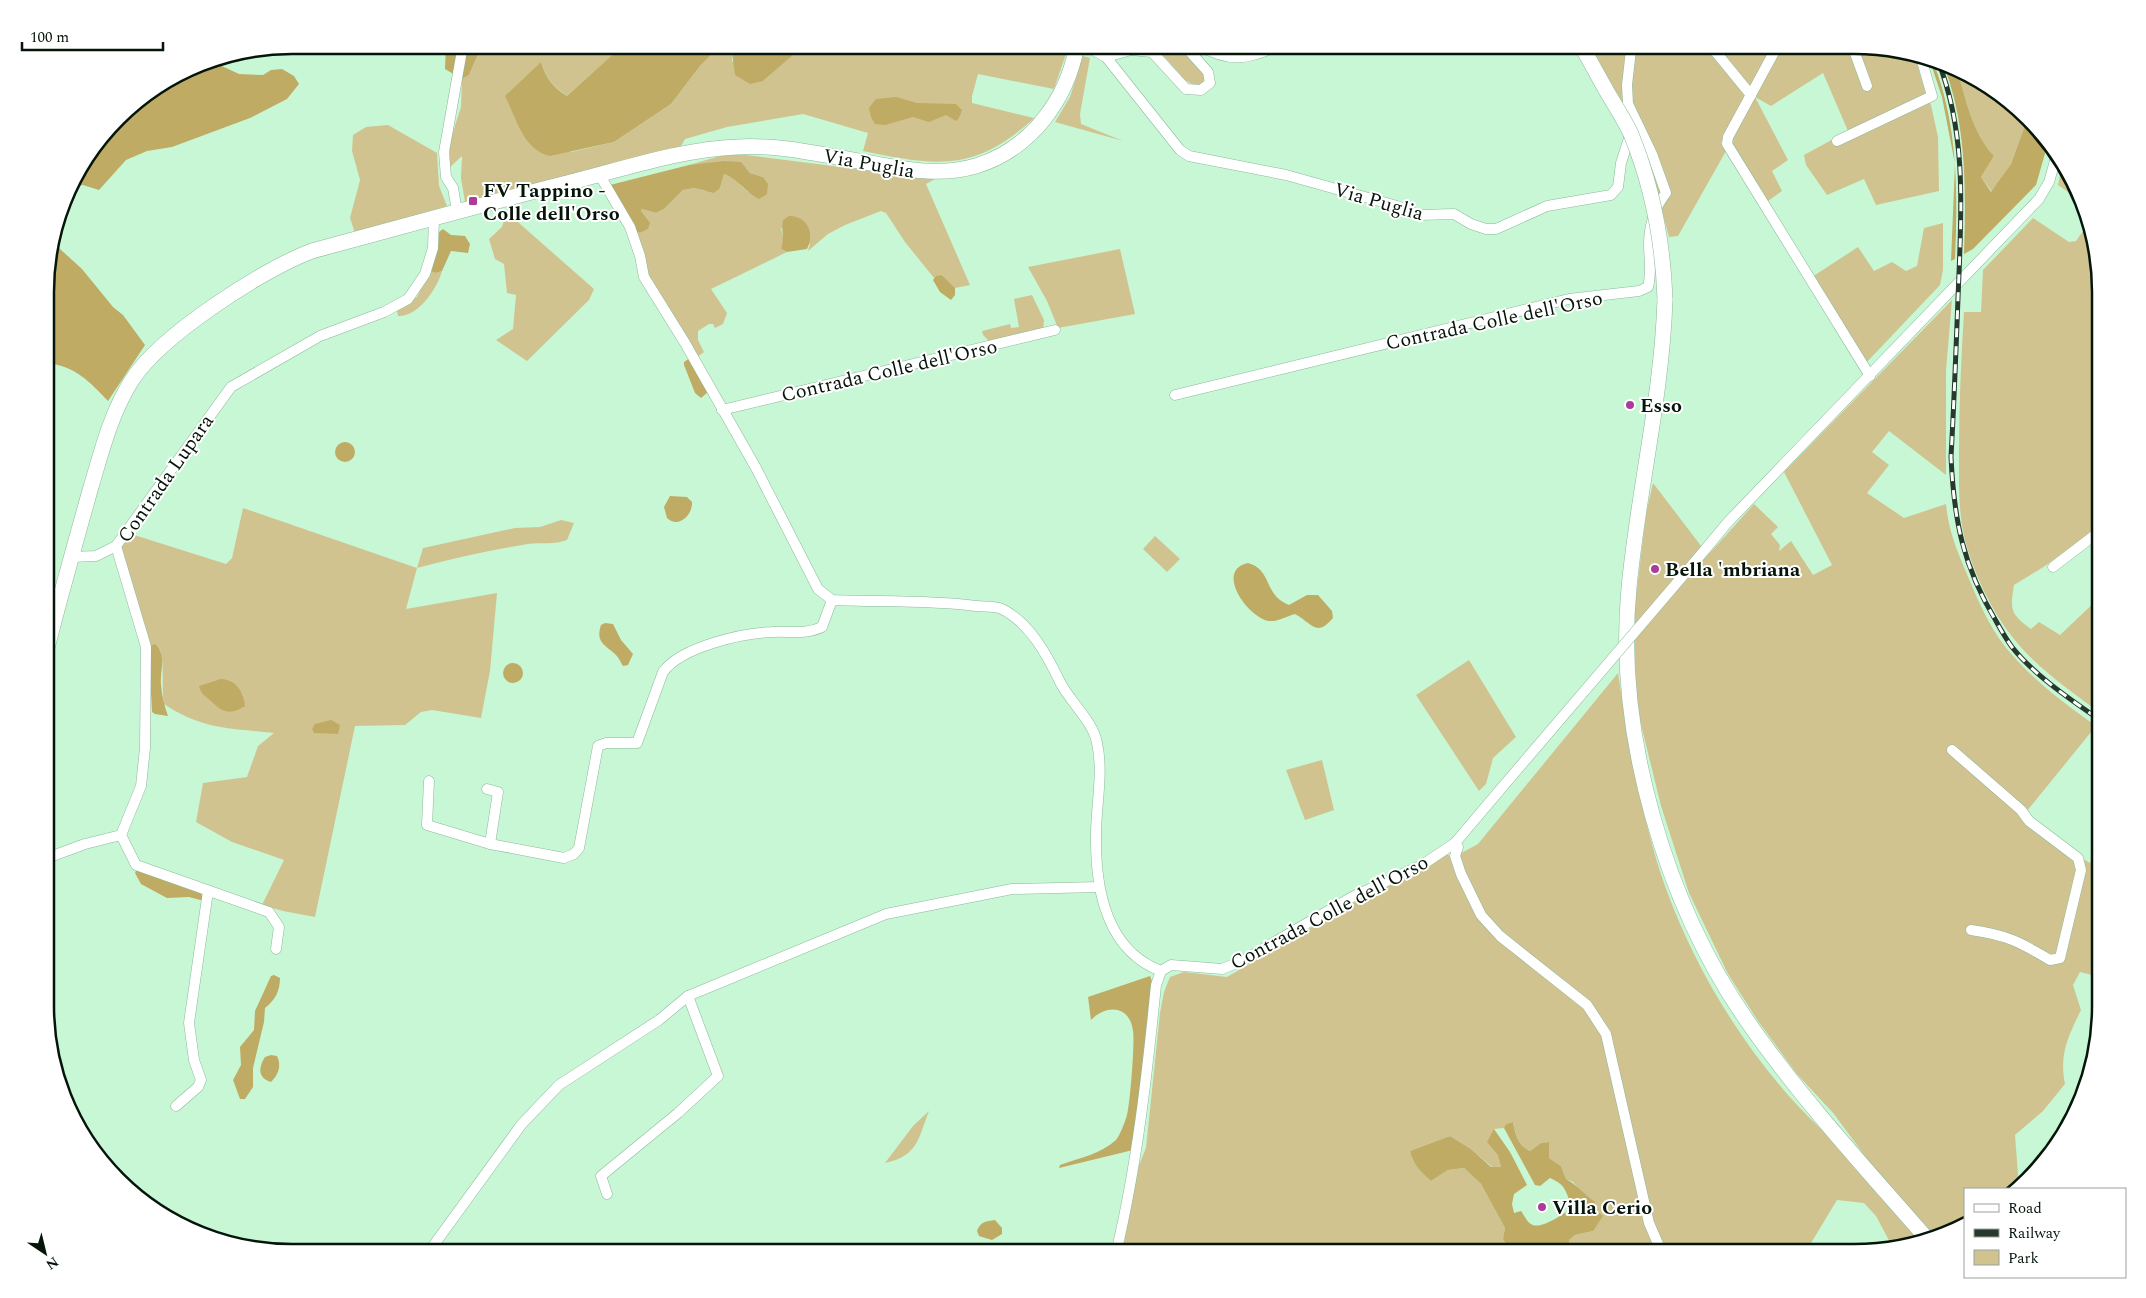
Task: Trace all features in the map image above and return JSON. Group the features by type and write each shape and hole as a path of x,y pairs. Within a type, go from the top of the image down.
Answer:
{"main road":[{"name":"Via Puglia","path":"54,621 112,420 122,396 146,361 210,309 289,260 312,251 434,217 599,174 686,154 737,146 785,149 918,172 956,170 978,165 1001,155 1021,142 1050,112 1063,90 1073,54"},
{"path":"1587,54 1630,132 1656,209 1664,259 1665,299 1660,378 1647,453 1628,588 1626,659 1637,749 1661,847 1704,945 1748,1023 1823,1120 1923,1234"}],"street":[{"path":"458,211 453,188 446,177 444,152 461,54"},
{"name":"Via Puglia","path":"1100,54 1106,57 1180,150 1189,156 1286,175 1397,206 1420,215 1454,214 1486,229 1496,229 1547,206 1611,195 1618,187 1621,164 1636,119"},
{"path":"1106,57 1117,54"},
{"path":"1154,54 1186,89 1201,90 1210,83 1208,72 1192,54"},
{"path":"1220,54 1228,57 1256,57 1262,54"},
{"name":"Contrada Colle dell'Orso","path":"1175,395 1569,299 1639,291 1648,287 1651,276 1649,244 1651,227 1659,202 1666,193 1628,104 1627,85 1631,54"},
{"path":"1717,54 1751,95"},
{"path":"1773,54 1728,137 1727,144 1870,376"},
{"path":"1855,54 1867,86"},
{"path":"1837,141 1932,96 1923,64"},
{"name":"Contrada Colle dell'Orso","path":"1161,971 1171,965 1222,969 1242,961 1352,897 1422,865 1455,843 1728,522 2040,199 2049,182 2054,164"},
{"path":"599,174 630,227 640,256 644,277 722,410 784,522 811,580 825,596 832,600 974,606 1001,609 1020,622 1047,654 1065,692 1086,721 1097,741 1100,772 1096,842 1100,887 1106,912 1114,933 1130,952 1146,965 1161,971 1156,985 1129,1201 1118,1244"},
{"name":"Contrada Lupara","path":"121,835 141,786 145,748 146,647 116,546 231,387 320,336 384,312 408,299 425,274 430,261 433,248 434,217"},
{"name":"Contrada Colle dell'Orso","path":"722,410 1055,330"},
{"path":"2053,567 2092,537"},
{"path":"71,557 96,556 116,546"},
{"path":"428,781 427,825 490,844 564,858 574,854 579,848 598,746 606,743 637,742 663,672 669,664 675,659 701,648 738,637 772,632 810,632 822,627 832,600"},
{"path":"1952,750 2022,810 2029,821 2078,858 2081,870 2060,958 2050,960 2001,934 1971,930"},
{"path":"487,789 498,792 490,844"},
{"path":"54,855 85,844 121,835 136,865 269,912 279,927 276,949"},
{"name":"Contrada Colle dell'Orso","path":"1455,843 1458,846 1455,856 1461,874 1481,915 1500,936 1587,1005 1606,1034 1649,1223 1658,1244"},
{"path":"435,1244 521,1125 558,1085 658,1020 688,996 886,914 1012,889 1100,887"},
{"path":"176,1106 198,1086 201,1080 194,1060 189,1023 208,890"},
{"path":"607,1194 601,1176 678,1113 718,1076 688,996"}],"green space":[{"path":"478,54 613,54 567,96 551,82 541,62 513,111 515,119 571,152 614,142 671,104 700,66 712,54 732,54 732,61 763,81 794,54 1066,54 1054,89 978,74 972,103 1034,118 1013,136 973,157 954,161 934,162 863,151 868,133 803,114 727,127 685,139 681,146 465,202 461,178 462,156 450,167 450,141 461,107 462,79 469,75"},
{"path":"1162,54 1187,54 1206,77 1203,83 1197,87 1185,80"},
{"path":"1594,54 1712,54 1747,98 1721,143 1726,151 1678,236 1669,237 1650,167 1625,107"},
{"path":"1722,54 1769,54 1750,90"},
{"path":"1777,54 1870,54 1901,58 1917,62 1926,95 1931,105 1938,137 1939,191 1876,205 1864,179 1827,195 1806,165 1804,155 1848,131 1823,73 1771,106 1755,97 1788,160 1772,171 1782,191 1768,201 1731,145 1731,138"},
{"path":"1083,56 1090,58 1080,114 1081,124 1123,141 1055,122 1070,97"},
{"path":"1960,78 1999,103 2025,126 2011,164 1992,192 1981,177 1994,156 1980,137"},
{"path":"388,125 437,153 439,186 447,206 355,233 350,218 360,180 352,151 353,135 366,127"},
{"path":"738,154 935,179 926,184 970,285 955,288 942,275 934,278 905,242 886,213 881,211 828,234 808,251 810,244 781,228 784,242 781,249 787,252 711,289 727,313 723,324 715,328 713,324 709,324 698,331 698,340 704,352 697,357 649,276 635,231 640,233 647,229 649,224 641,211 642,209 656,213 664,209 683,190 694,188 705,191 720,188 724,174 730,175 748,192 763,177 750,173 746,168 707,164 689,165 720,156"},
{"path":"2060,174 2071,194 2058,185"},
{"path":"511,216 594,289 589,300 527,361 496,340 513,329 516,295 507,293 504,264 495,259 489,239 502,227 504,220"},
{"path":"2033,218 2069,242 2076,241 2084,230 2092,276 2092,531 2045,566 2014,585 2012,606 2015,615 2031,629 2039,622 2060,635 2092,605 2092,707 2044,670 2014,639 1991,605 1973,566 1965,540 1961,519 1959,486 1960,382 1964,312 1981,312 1983,270"},
{"path":"1943,223 1943,270 1940,285 1865,364 1812,277 1858,247 1874,271 1892,262 1906,271 1917,266 1924,228"},
{"path":"1120,249 1135,314 1058,328 1047,301 1028,267"},
{"path":"430,271 436,273 442,271 436,286 426,301 413,312 398,316 397,311 417,297"},
{"path":"1032,295 1044,320 1043,332 990,342 983,335 982,331 1010,324 1011,328 1019,327 1014,299"},
{"path":"1952,300 1946,370 1946,475 1889,431 1872,452 1889,465 1867,493 1904,518 1946,504 1951,531 1960,557 1981,607 1999,638 2033,676 2092,723 2092,731 2022,817 2038,832 2090,863 2092,859 2092,975 2080,972 2073,985 2081,1010 2069,1037 2064,1055 2063,1073 2065,1084 2043,1111 2015,1135 2018,1179 2007,1188 1964,1188 1964,1217 1931,1232 1901,1240 1890,1241 1876,1216 1864,1203 1837,1200 1810,1244 1569,1244 1569,1240 1575,1235 1593,1231 1596,1210 1573,1182 1566,1179 1561,1166 1549,1158 1549,1142 1541,1143 1530,1151 1526,1149 1518,1139 1513,1122 1506,1124 1504,1128 1494,1129 1501,1167 1492,1167 1471,1149 1450,1136 1410,1151 1415,1164 1431,1181 1448,1170 1464,1168 1481,1184 1505,1228 1503,1239 1506,1244 1124,1244 1139,1165 1146,1148 1160,1013 1164,992 1170,977 1184,972 1227,977 1362,898 1447,854 1452,858 1478,844 1618,673 1633,761 1653,848 1680,925 1698,963 1742,1036 1767,1070 1822,1130 1876,1171 1834,1114 1796,1073 1758,1021 1728,974 1689,893 1661,806 1636,704 1634,614 1646,514 1653,483 1708,555 1754,504 1778,527 1771,534 1780,545 1779,551 1791,541 1813,575 1832,565 1784,472"},
{"path":"243,508 417,568 406,609 497,593 490,671 481,718 432,710 421,712 405,725 355,726 315,917 262,905 284,860 232,842 196,822 203,783 247,777 258,746 274,733 204,723 178,713 164,704 160,650 150,646 122,554 122,545 128,533 226,564 232,558"},
{"path":"561,520 574,523 567,540 562,542 514,546 417,568 423,548 515,528 540,527"},
{"path":"1155,536 1180,559 1167,572 1143,549"},
{"path":"1469,660 1516,737 1493,758 1486,784 1479,791 1416,695"},
{"path":"1322,760 1334,810 1305,820 1286,770"},
{"path":"929,1111 919,1138 911,1151 896,1160 885,1163 913,1126"}],"shaded area":[{"path":"446,54 478,54 469,75 462,79 445,69"},
{"path":"613,54 712,54 700,66 671,104 614,142 550,156 541,153 527,140 505,96 541,62 551,82 567,96"},
{"path":"732,54 794,54 763,81 750,84 735,75"},
{"path":"219,65 239,74 263,75 271,70 282,69 294,76 299,84 287,99 250,118 172,147 147,151 126,160 99,190 83,185 79,186 103,147 123,123 147,103 187,78"},
{"path":"1932,66 1935,68 1941,83 1947,108 1955,162 1942,97"},
{"path":"1946,72 1960,78 1975,126 1986,147 1994,156 1981,177 1991,192 2011,164 2025,126 2046,151 2036,185 1973,249 1964,254 1965,182 1961,133"},
{"path":"896,97 917,103 956,104 962,110 956,121 946,115 929,122 913,117 885,125 875,124 869,108 876,99"},
{"path":"724,161 741,162 750,173 763,177 768,184 767,194 759,199 728,175 724,174 720,188 714,193 694,188 683,190 664,209 656,213 642,209 641,211 650,223 648,229 640,233 635,231 610,185 689,165"},
{"path":"1955,166 1955,259 1951,261"},
{"path":"789,216 801,219 808,227 810,238 807,249 787,252 781,249 783,242 783,220"},
{"path":"443,229 451,235 465,236 470,244 468,253 451,251 442,271 436,273 430,271 439,232"},
{"path":"58,246 82,269 113,307 123,315 145,345 108,401 88,381 74,371 54,364 54,276"},
{"path":"942,275 955,288 955,295 951,300 940,292 933,280 936,276"},
{"path":"690,358 708,392 701,398 695,393 684,365 684,362"},
{"path":"345,442 352,445 355,452 352,459 345,462 338,459 335,452 338,445"},
{"path":"670,496 687,497 692,502 690,512 680,521 671,521 667,518 664,507"},
{"path":"1248,563 1256,566 1261,571 1275,595 1281,601 1289,605 1307,595 1318,595 1332,611 1333,618 1327,624 1318,628 1295,614 1272,621 1261,618 1244,603 1234,584 1234,575 1238,567"},
{"path":"605,623 613,624 621,640 633,654 628,665 623,666 617,656 600,640 601,625"},
{"path":"155,644 159,648 162,658 161,685 168,716 152,712 149,654 150,646"},
{"path":"513,663 520,666 523,673 520,680 513,683 506,680 503,673 506,666"},
{"path":"221,679 235,684 243,696 245,706 235,711 227,712 216,706 202,693 199,686"},
{"path":"331,720 340,725 338,734 314,733 312,729 315,724"},
{"path":"137,869 199,892 203,896 204,901 189,897 167,898 141,884 135,873"},
{"path":"274,975 280,978 279,987 272,1002 265,1008 264,1022 253,1068 253,1087 245,1099 240,1099 233,1080 241,1065 240,1047 254,1030 255,1011 271,976"},
{"path":"1150,976 1153,984 1133,1150 1059,1168 1060,1165 1097,1152 1110,1145 1119,1135 1127,1115 1132,1073 1133,1031 1131,1022 1122,1012 1116,1010 1103,1011 1091,1020 1088,997"},
{"path":"277,1056 279,1067 276,1076 271,1082 264,1078 260,1069 265,1057"},
{"path":"1513,1122 1518,1139 1530,1151 1541,1143 1549,1142 1549,1158 1561,1166 1566,1179 1595,1202 1596,1210 1603,1216 1593,1231 1575,1235 1569,1240 1569,1244 1506,1244 1503,1239 1505,1228 1481,1184 1464,1168 1448,1170 1431,1181 1418,1168 1411,1156 1410,1151 1450,1136 1471,1149 1491,1167 1501,1167 1498,1155 1487,1142 1494,1129 1510,1152 1527,1185 1514,1194 1512,1204 1514,1213 1521,1211 1528,1222 1535,1226 1559,1217 1573,1207 1563,1186 1550,1178 1540,1186 1535,1185 1504,1128 1506,1124"},
{"path":"995,1220 1002,1228 1002,1234 992,1240 979,1236 977,1231 982,1224"}],"railway":[{"path":"1941,70 1948,89 1954,119 1960,178 1961,208 1951,457 1952,480 1962,542 1975,581 2012,647 2042,677 2092,714"}],"place":[{"name":"FV Tappino - Colle dell'Orso","path":"473,201"},
{"name":"Esso","path":"1630,405"},
{"name":"Bella 'mbriana","path":"1655,569"},
{"name":"Villa Cerio","path":"1542,1207"}]}
